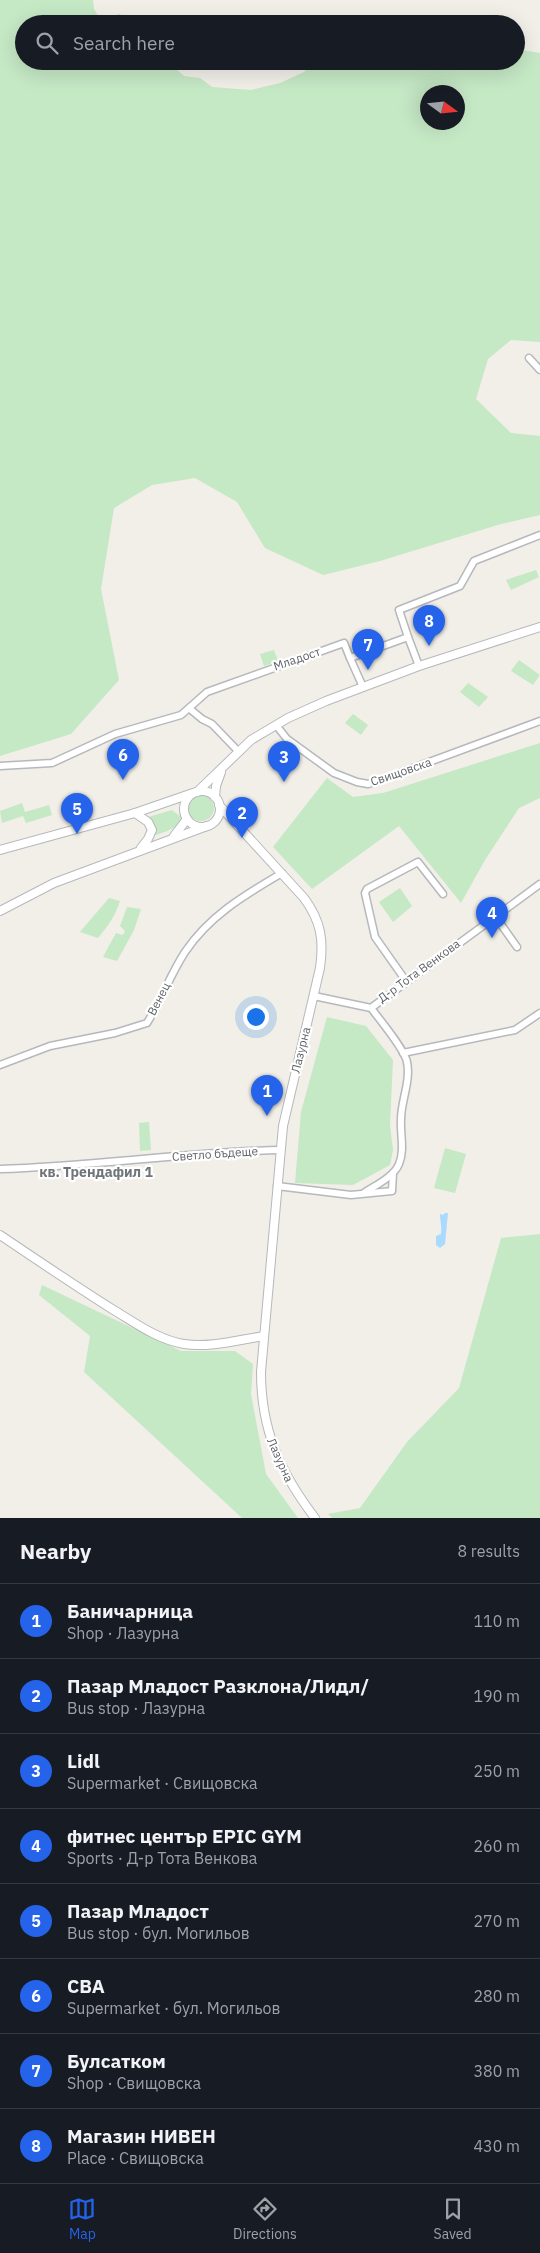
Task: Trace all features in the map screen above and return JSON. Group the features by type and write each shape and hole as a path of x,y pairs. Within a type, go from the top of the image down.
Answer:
{"street":[{"path":"529,358 540,370"},
{"path":"419,666 399,610 460,586 474,561 540,535"},
{"path":"172,837 186,815 186,801 223,768 238,751 276,724 326,701 419,666 540,627"},
{"path":"363,687 350,658 408,637"},
{"name":"Младост","path":"0,766 52,763 115,734 181,715 190,709 206,692 344,643 350,658"},
{"path":"190,709 202,719 212,724 238,751"},
{"name":"Свищовска","path":"276,724 287,739 334,773 341,777 368,784 429,764 540,721"},
{"path":"160,805 171,806 186,815 198,826 209,825 218,815 219,805 215,797 216,786 223,768"},
{"path":"0,850 135,813 195,792 205,791 215,797"},
{"name":"Лазурна","path":"219,805 304,898 319,922 323,942 314,996 283,1126 264,1336 261,1395 269,1434 294,1491 315,1518"},
{"path":"135,813 148,822 152,830 148,839 138,851"},
{"path":"0,911 54,883 172,837 223,820 236,824"},
{"path":"406,981 375,937 365,893 367,889 418,862 443,894"},
{"name":"Венец","path":"0,1065 50,1046 115,1033 147,1023 185,952 205,925 228,906 282,873"},
{"name":"Д-р Тота Венкова","path":"314,996 371,1008 540,884"},
{"path":"495,916 517,947"},
{"path":"364,1193 399,1166 402,1150 401,1116 406,1088 407,1064 403,1053 371,1008"},
{"path":"403,1053 515,1030 540,1013"},
{"name":"Светло бъдеще","path":"0,1169 102,1164 210,1152 281,1150"},
{"path":"277,1186 351,1195 392,1191 393,1172"},
{"path":"0,1235 137,1324 163,1337 185,1344 198,1345 264,1336"}],"green space":[{"path":"0,0 93,0 94,9 98,15 15,15 15,70 177,70 184,76 200,78 212,87 251,90 280,83 306,70 525,70 525,50 540,53 540,342 511,340 488,359 476,399 511,433 540,436 540,515 501,524 380,561 323,575 265,548 237,502 195,478 152,485 114,508 101,589 119,680 71,734 0,756"},
{"path":"536,570 539,577 511,590 506,580"},
{"path":"274,650 278,661 264,666 260,654"},
{"path":"519,660 540,675 533,685 511,671"},
{"path":"468,683 488,697 479,707 460,692"},
{"path":"353,714 368,725 361,735 345,723"},
{"path":"540,743 540,798 519,808 485,860 461,903 399,826 312,889 273,847 327,778 353,797 383,793"},
{"path":"201,795 210,799 214,808 210,817 201,821 192,817 188,808 192,799"},
{"path":"22,803 25,812 49,805 52,815 26,823 23,816 2,823 0,811"},
{"path":"172,810 181,817 180,821 170,830 153,836 154,827 148,817"},
{"path":"400,888 412,906 393,922 379,902"},
{"path":"109,898 120,901 111,921 98,938 80,932"},
{"path":"127,907 141,909 134,930 117,961 103,957 116,933 123,935 125,931 120,926"},
{"path":"327,1017 366,1026 393,1060 390,1125 393,1150 390,1165 353,1185 295,1183 301,1112"},
{"path":"149,1122 151,1150 140,1151 139,1123"},
{"path":"445,1148 466,1154 455,1193 434,1188"},
{"path":"540,1234 540,1518 332,1518 328,1514 360,1508 407,1442 459,1388 501,1238"},
{"path":"42,1285 181,1351 235,1351 253,1364 251,1394 266,1474 298,1518 242,1518 84,1372 90,1336 39,1295"}],"water":[{"path":"448,1213 445,1244 440,1248 436,1245 436,1236 441,1234 440,1214 443,1215"}],"place":[{"name":"Магазин НИВЕН","path":"429,646"},
{"name":"Булсатком","path":"368,670"},
{"name":"CBA","path":"123,780"},
{"name":"Lidl","path":"284,782"},
{"name":"Пазар Младост","path":"77,834"},
{"name":"Пазар Младост Разклона/Лидл/","path":"242,838"},
{"name":"фитнес център EPIC GYM","path":"492,938"},
{"name":"Баничарница","path":"267,1116"}],"district":[{"name":"кв. Трендафил 1","path":"96,1172"}]}
